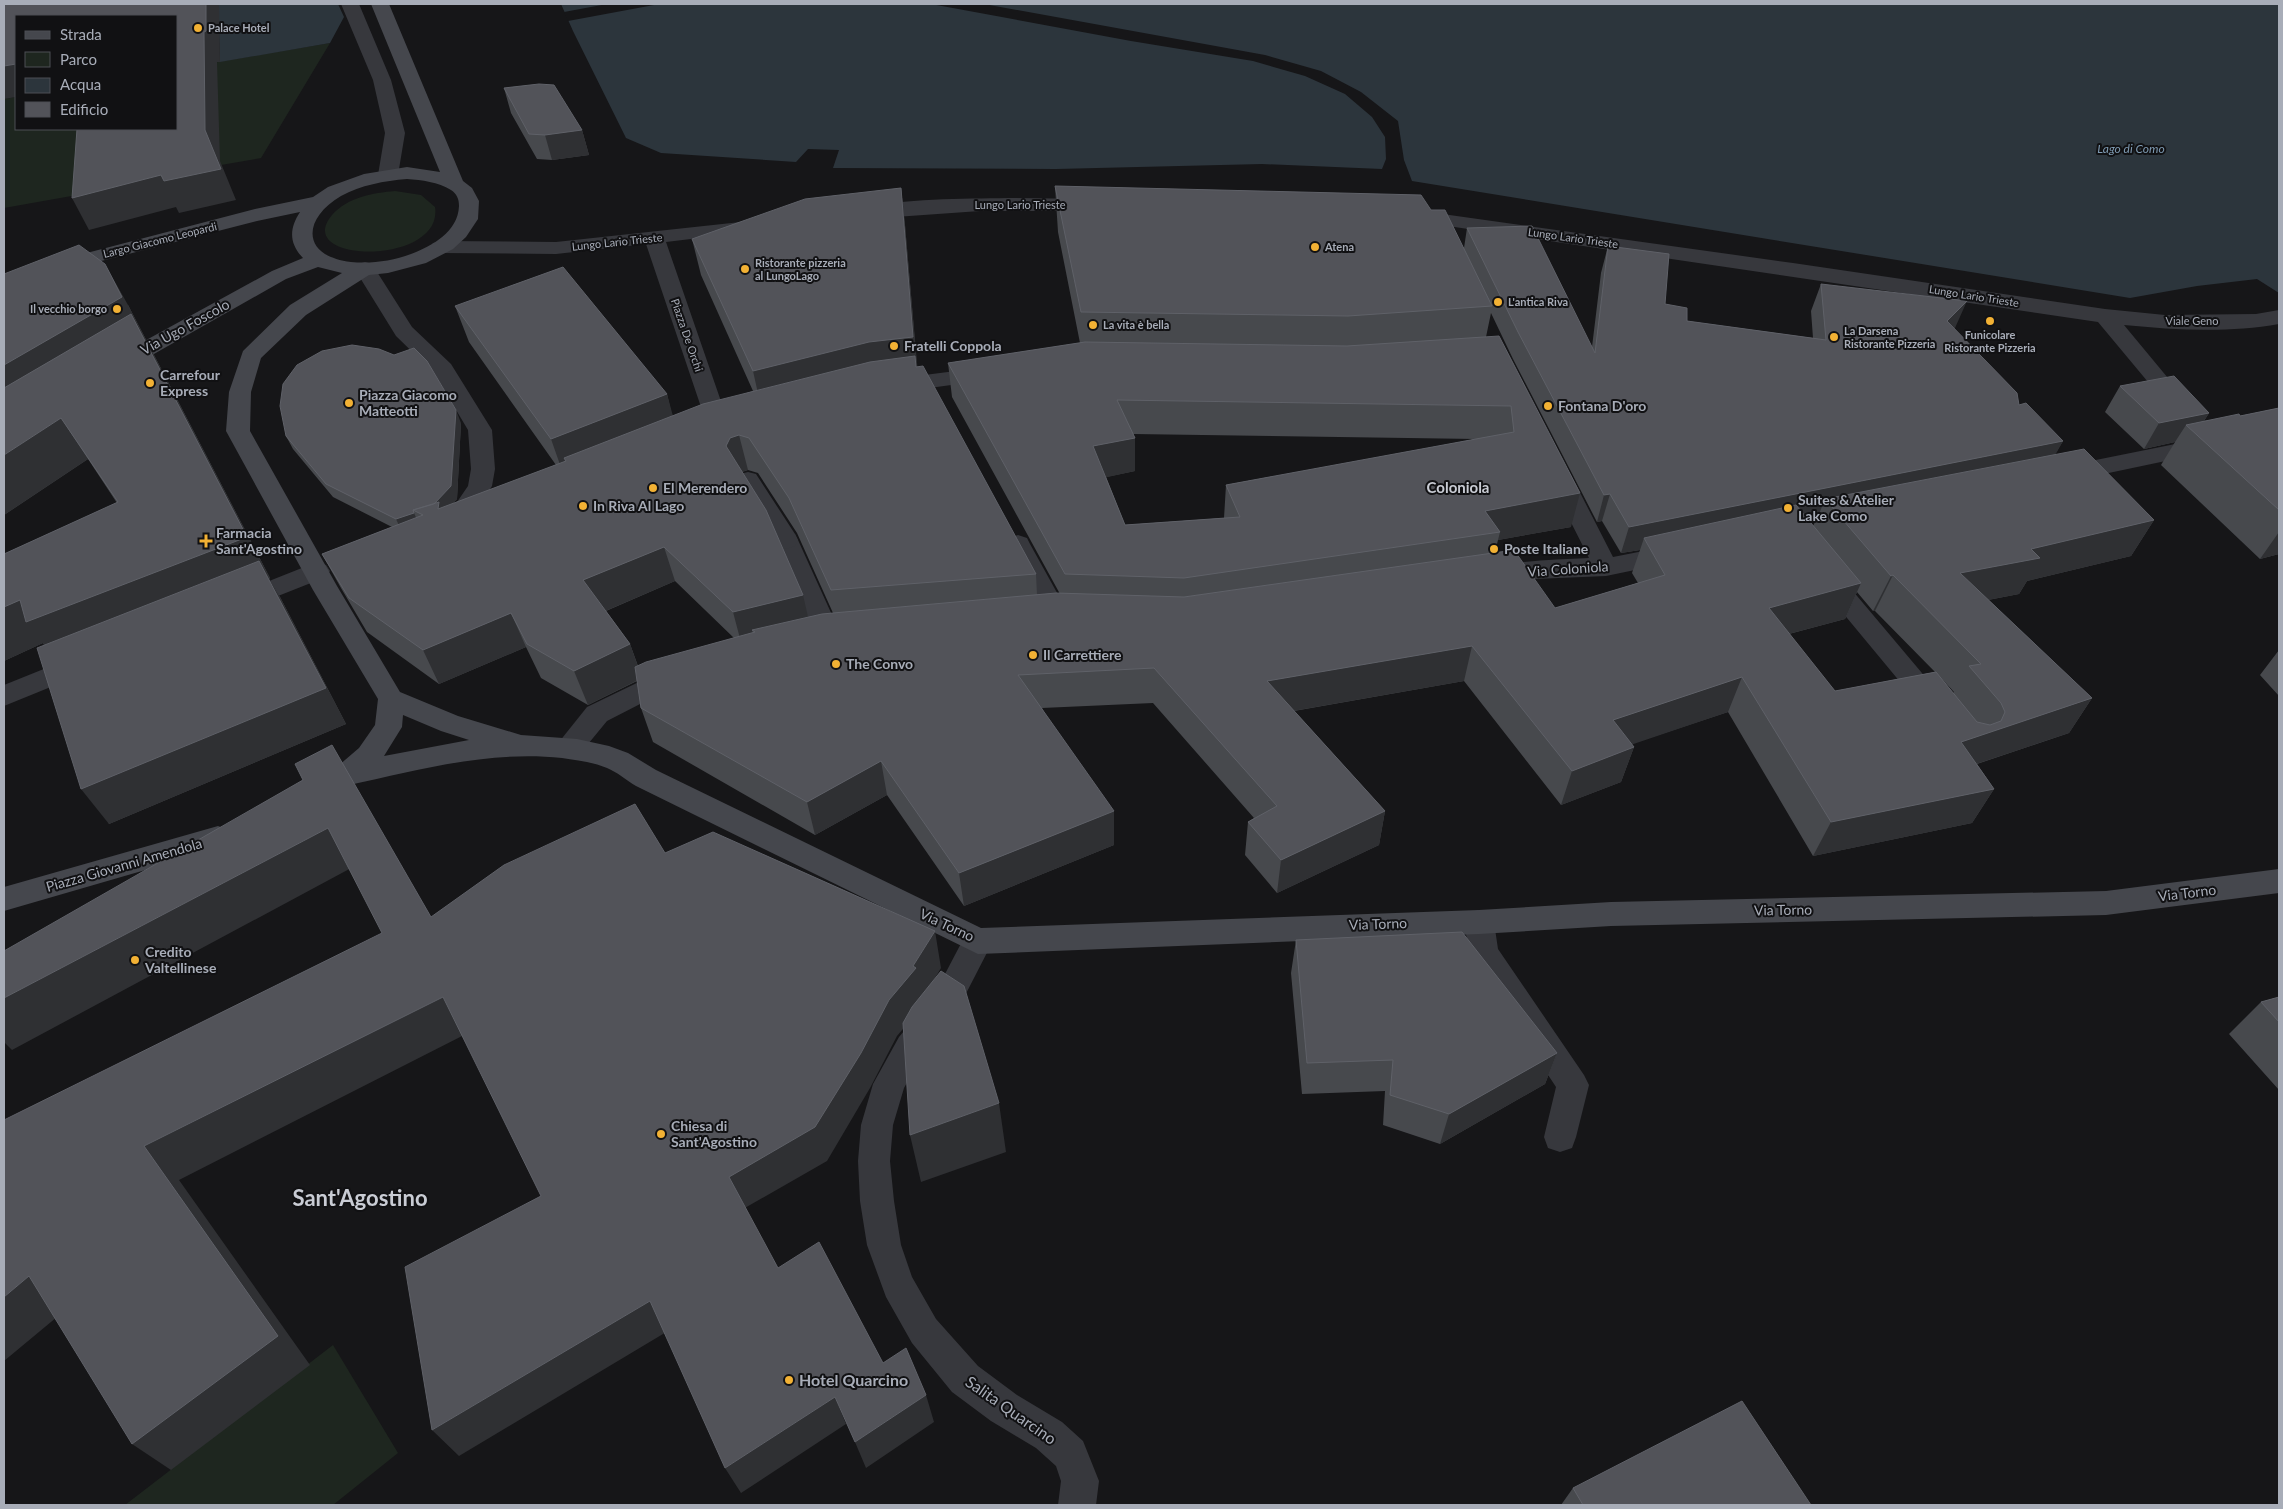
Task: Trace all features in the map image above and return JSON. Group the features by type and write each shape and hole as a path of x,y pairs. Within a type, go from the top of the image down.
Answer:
{"main road":[{"path":"380,4 454,183"},
{"path":"425,174 454,183 466,193 470,206 468,220 457,234 440,247 412,260 364,268 339,266 318,259 307,250 301,240 301,227 308,214 320,202 339,190 363,180 388,175 425,174"},
{"name":"Largo Giacomo Leopardi","path":"4,287 63,265 255,215 320,202"},
{"name":"Via Ugo Foscolo","path":"102,375 159,340 279,275 318,259"},
{"path":"364,268 298,310 251,356 240,392 238,431 329,567 326,590 391,698 451,724 521,745"},
{"path":"324,787 349,774 369,756 388,727 391,698"},
{"path":"349,774 444,754 521,745"},
{"name":"Via Torno","path":"521,745 569,748 611,758 646,778 978,941 1479,922 1611,914 2106,903 2279,881"},
{"name":"Piazza Giovanni Amendola","path":"4,899 236,832"}],"street":[{"path":"350,4 382,80 396,133 388,175"},
{"name":"Lungo Lario Trieste","path":"848,216 925,206 1012,203 1109,206"},
{"name":"Lungo Lario Trieste","path":"1393,215 1433,218 2105,316"},
{"path":"1433,218 1446,244"},
{"name":"Lungo Lario Trieste","path":"440,247 556,248 770,225"},
{"name":"Piazza De Orchi","path":"654,238 713,410 711,433"},
{"path":"364,268 404,331 443,369 480,430 483,469 480,486 464,511 436,532 492,513"},
{"path":"2048,477 2220,443 2105,316"},
{"name":"Viale Geno","path":"2105,316 2165,322 2256,321 2279,317"},
{"path":"875,388 935,389 1005,372"},
{"path":"1549,456 1606,567"},
{"path":"748,480 786,540 839,636 800,644"},
{"path":"1006,521 1067,618 1028,620"},
{"name":"Via Coloniola","path":"1466,580 1535,570 1606,567 1695,549"},
{"path":"1813,559 1949,724"},
{"path":"218,611 329,567"},
{"path":"4,696 108,654"},
{"path":"569,748 597,714 676,674 695,670"},
{"path":"152,884 236,832"},
{"path":"1479,922 1484,952 1573,1085 1560,1138"},
{"name":"Salita Quarcino","path":"978,941 945,1004 910,1047 888,1084 877,1125 874,1161 877,1201 884,1245 898,1285 924,1331 965,1379 1004,1408 1049,1435 1070,1454 1080,1481 1077,1505"}],"green space":[{"path":"330,43 261,158 221,165 167,179 4,208 4,99 15,97 15,130 178,130 178,69"},
{"path":"395,191 421,195 435,207 431,226 417,240 396,248 372,252 349,250 332,243 325,231 332,215 338,209 361,197"},
{"path":"333,1345 398,1453 333,1505 125,1505"}],"water":[{"path":"218,4 338,4 344,17 330,43 220,62"},
{"path":"561,4 931,4 1131,41 1253,61 1305,76 1345,94 1372,117 1385,137 1386,159 1382,169 1262,164 1056,169 833,168 839,150 808,149 796,162 661,153 626,138"},
{"name":"Lago di Como","path":"984,4 2279,4 2279,293 2257,279 2197,286 2130,298 1412,181 1404,160 1398,121 1361,92 1321,71 1265,55"}],"pier":[{"path":"607,4 654,5 568,21 564,12"}],"building":[{"path":"4,4 206,4 206,31 204,32 205,130 221,169 164,181 161,175 72,198 77,130 178,130 178,15 15,15 15,64 4,66"},
{"path":"539,84 554,85 582,130 545,135 529,134 504,88"},
{"path":"1055,186 1421,195 1431,210 1445,210 1492,306 1348,316 1081,312"},
{"path":"901,188 913,337 869,342 753,371 692,239 805,199"},
{"path":"1532,226 1595,353 1608,246 1669,254 1665,304 1687,308 1687,321 1826,340 1821,284 1967,301 1947,321 2017,393 2019,405 2026,403 2063,441 1629,527 1610,494 1604,495 1518,332 1467,228"},
{"path":"79,245 105,264 122,297 4,365 4,274"},
{"path":"563,267 667,394 551,439 455,306"},
{"path":"131,314 247,537 26,622 20,600 4,607 4,554 118,502 61,418 4,455 4,388"},
{"path":"1499,336 1580,493 1485,511 1500,532 1184,578 1065,574 948,363 1085,342 1347,346","holes":["1117,400 1511,406 1514,432 1226,485 1240,517 1125,525 1093,446 1135,438"]},
{"path":"352,345 379,349 394,355 414,348 427,361 456,410 451,486 434,504 413,510 414,513 396,519 326,484 286,436 280,406 283,384 297,365 322,351"},
{"path":"915,356 916,367 923,366 1036,574 831,590 789,498 749,438 739,435 730,438 726,446 766,510 803,595 733,612 664,547 583,580 630,644 574,671 527,644 511,613 423,650 349,598 322,554 423,515 413,510 439,502 438,509 566,461 564,458 703,404 870,362"},
{"path":"2174,376 2209,413 2159,423 2120,386"},
{"path":"2279,408 2279,510 2186,425"},
{"path":"2084,449 2154,520 2031,549 2040,558 1960,573 2092,698 1961,742 1994,789 1831,822 1742,677 1613,720 1634,747 1572,771 1472,646 1267,681 1385,811 1281,860 1248,822 1277,806 1154,668 1018,675 1114,811 959,873 881,761 807,802 641,708 635,667 646,662 755,632 752,630 822,614 1056,593 1184,597 1514,550 1555,608 1665,575 1644,538 1796,505 1861,583 1769,608 1835,691 1936,672 1977,722 1990,725 2001,721 2005,712 2001,703 1969,666 1981,664 1893,575 1891,576 1825,499"},
{"path":"259,561 326,688 81,789 37,648"},
{"path":"332,745 431,917 504,865 635,804 665,853 713,832 935,931 913,966 916,968 889,1000 861,1053 815,1127 729,1177 778,1268 819,1242 883,1363 906,1348 926,1395 855,1442 835,1397 725,1468 650,1301 432,1430 405,1267 541,1196 443,997 144,1146 278,1336 132,1444 29,1276 4,1297 4,1120 382,933 328,828 4,998 4,951 303,780 295,764"},
{"path":"1462,932 1557,1053 1449,1114 1390,1095 1393,1060 1307,1063 1296,940"},
{"path":"941,971 964,986 999,1103 910,1135 903,1023 912,1007"},
{"path":"2279,997 2279,1022 2261,1002"},
{"path":"1742,1401 1811,1505 1583,1505 1573,1488"}],"place":[{"name":"Palace Hotel","path":"198,28"},
{"name":"Atena","path":"1315,247"},
{"name":"Ristorante pizzeria al LungoLago","path":"745,269"},
{"name":"L'antica Riva","path":"1498,302"},
{"name":"Il vecchio borgo","path":"117,309"},
{"name":"Funicolare Ristorante Pizzeria","path":"1990,321"},
{"name":"La vita è bella","path":"1093,325"},
{"name":"La Darsena Ristorante Pizzeria","path":"1834,337"},
{"name":"Fratelli Coppola","path":"894,346"},
{"name":"Carrefour Express","path":"150,383"},
{"name":"Piazza Giacomo Matteotti","path":"349,403"},
{"name":"Fontana D'oro","path":"1548,406"},
{"name":"El Merendero","path":"653,488"},
{"name":"In Riva Al Lago","path":"583,506"},
{"name":"Suites & Atelier Lake Como","path":"1788,508"},
{"name":"Farmacia Sant'Agostino","path":"206,541"},
{"name":"Poste Italiane","path":"1494,549"},
{"name":"Il Carrettiere","path":"1033,655"},
{"name":"The Convo","path":"836,664"},
{"name":"Credito Valtellinese","path":"135,960"},
{"name":"Chiesa di Sant'Agostino","path":"661,1134"},
{"name":"Hotel Quarcino","path":"789,1380"}],"district":[{"name":"Coloniola","path":"1458,488"},
{"name":"Sant'Agostino","path":"360,1198"}]}
